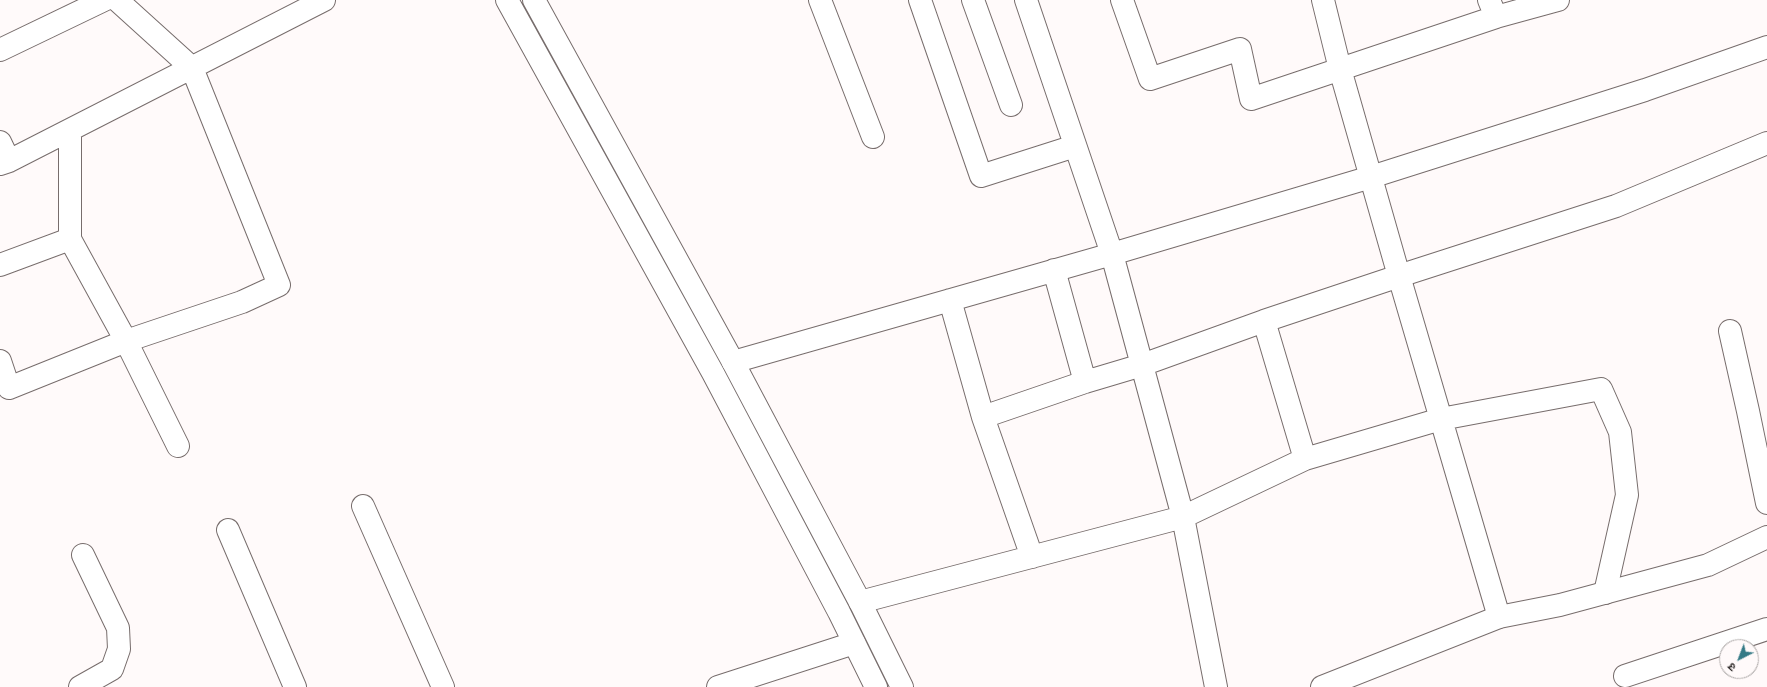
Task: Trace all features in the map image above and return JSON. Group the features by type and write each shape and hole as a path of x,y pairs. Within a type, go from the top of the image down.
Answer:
{"street":[{"path":"0,50 104,0"},
{"path":"0,361 4,389 126,341 242,302 279,285 192,68 117,0"},
{"path":"3,155 70,130 324,0"},
{"path":"507,0 712,373 876,687"},
{"path":"820,0 873,137"},
{"path":"920,0 981,176 1075,146"},
{"path":"973,0 1011,105"},
{"path":"1026,0 1112,254 1183,517 1216,687"},
{"path":"1122,0 1150,79 1240,49 1251,99 1340,69 1493,8 1558,0"},
{"path":"1322,0 1340,69 1399,276 1499,617"},
{"path":"540,2 860,602 902,687"},
{"path":"733,362 1112,254 1371,177 1645,90 1767,47"},
{"path":"70,130 70,239 126,341 178,446"},
{"path":"983,417 1085,382 1142,365 1264,321 1399,276 1616,206 1767,143"},
{"path":"0,265 70,239"},
{"path":"1054,270 1085,382"},
{"path":"950,300 983,417 1032,557"},
{"path":"1264,321 1305,459"},
{"path":"1730,331 1767,503"},
{"path":"860,602 1183,517 1305,459 1441,419 1601,390 1620,432 1627,495 1605,593"},
{"path":"363,506 443,687"},
{"path":"228,530 295,687"},
{"path":"1322,687 1499,617 1560,605 1708,565 1767,537"},
{"path":"80,687 112,669 119,649 118,628 83,555"},
{"path":"1625,676 1767,629"},
{"path":"718,687 854,643"}]}
